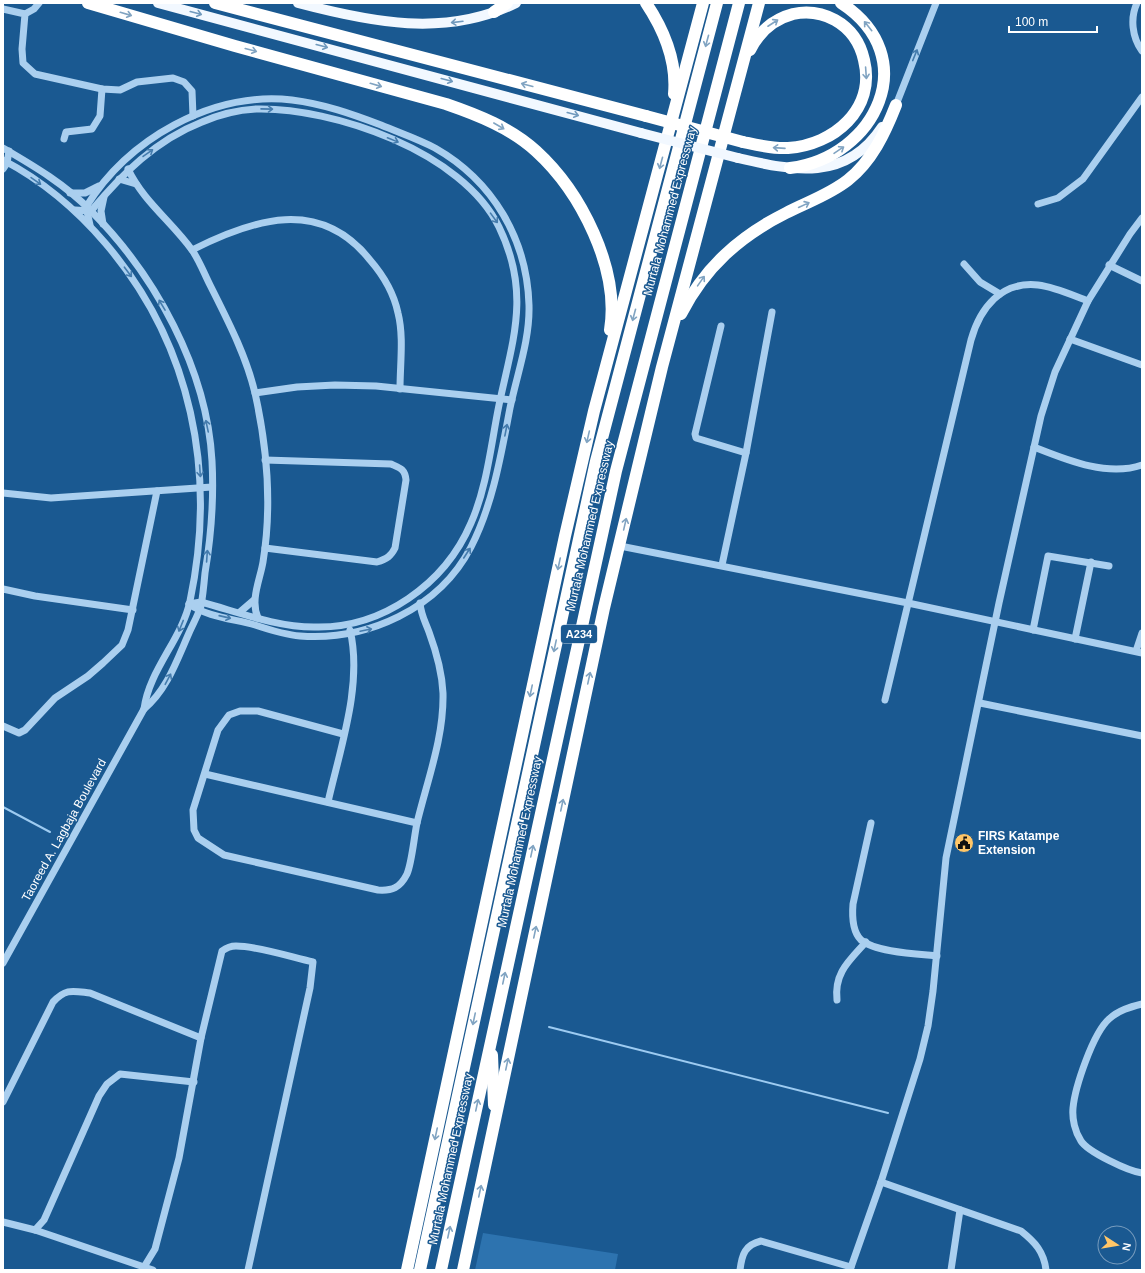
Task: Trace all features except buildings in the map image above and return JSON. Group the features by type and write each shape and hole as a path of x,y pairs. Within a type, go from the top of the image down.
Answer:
{"highway":[{"path":"88,3 460,109 496,124 536,151 557,175 584,213 603,257 609,282 611,327 594,411"},
{"path":"215,3 743,142 767,147 801,147 831,135 845,125 859,106 867,83 867,69 858,42 850,31 828,16 808,12 784,17 773,22 763,31 754,42 739,79"},
{"path":"494,12 507,3"},
{"path":"646,3 660,26 672,61 675,88 673,117"},
{"name":"Murtala Mohammed Expressway","path":"407,1270 565,536 594,411 703,3"},
{"name":"Murtala Mohammed Expressway","path":"420,1270 596,461 717,3"},
{"name":"Murtala Mohammed Expressway","path":"441,1270 616,471 739,3"},
{"path":"463,1270 604,608 662,368 759,3"},
{"path":"790,168 818,162 847,144 868,122 881,96 884,69 883,56 878,42 865,22 841,3"},
{"path":"662,368 673,335 687,303 703,278 718,260 749,234 787,212 833,190 848,180 867,160 879,144 896,105"},
{"path":"454,1110 457,1035"},
{"path":"491,1038 494,1124"}],"main road":[{"path":"158,3 641,133 774,166 790,168 826,168 841,163 855,156 877,135 896,105"},
{"path":"298,3 368,20 417,24 460,22 494,12 516,3"}],"street":[{"path":"3,9 25,14 37,7 39,3"},
{"path":"896,105 936,3"},
{"path":"1136,3 1132,14 1133,26 1137,42 1142,51"},
{"path":"25,14 22,48 23,63 35,74 102,89 120,90 137,82 173,78 184,82 192,91 193,116"},
{"path":"64,139 66,132 92,129 100,116 102,89"},
{"path":"1038,204 1058,198 1083,179 1142,97"},
{"path":"70,193 86,193 99,186 130,155 160,133 193,116 216,107 252,99 277,98 334,107 417,139 437,150 470,173 486,189 501,210 524,258 529,306 526,341 490,502 470,550 455,571 434,594 411,611 397,619 374,628 351,633 319,637 298,636 199,611 189,604"},
{"path":"75,210 88,210 137,161 180,132 203,121 230,113 252,109 308,113 330,117 411,147 437,162 473,192 485,206 498,224 507,244 517,295 518,314 512,352 500,398 480,494 472,522 460,546 428,584 405,602 380,614 334,627 311,627 258,618 201,602 189,604"},
{"path":"3,170 6,149"},
{"name":"Taoreed A. Lagbaja Boulevard","path":"6,149 48,176 70,193 121,245 150,285 180,338 200,396 212,460 212,487 207,561 201,602 199,611 168,679 154,701 144,708"},
{"name":"Taoreed A. Lagbaja Boulevard","path":"3,963 144,708 150,686 177,634 189,604 198,557 201,526 199,459 193,423 183,383 172,354 149,303 137,284 90,225 75,210 49,190 5,161"},
{"path":"128,169 136,184 192,250 228,321 244,360 254,393 265,460 267,509 265,548 254,600 258,618"},
{"path":"119,179 136,184"},
{"path":"90,225 88,210 99,186"},
{"path":"104,226 102,211 105,194"},
{"path":"740,1270 743,1252 750,1246 762,1241 851,1268 882,1182 920,1059 931,1005 946,858 1034,448 1048,394 1070,339 1088,301 1109,265 1142,218"},
{"path":"192,250 224,234 260,222 278,220 310,221 344,235 354,242 379,270 393,297 399,320 400,389"},
{"path":"964,264 980,282 1000,294"},
{"path":"1109,265 1142,281"},
{"path":"885,700 975,326 986,307 1000,294 1015,288 1037,285 1056,289 1088,301"},
{"path":"722,565 746,452 772,312"},
{"path":"721,326 695,434 696,438 746,452"},
{"path":"1070,339 1142,365"},
{"path":"254,393 297,387 335,385 376,386 512,400"},
{"path":"1034,448 1067,460 1097,467 1116,469 1142,466"},
{"path":"265,460 391,464 405,472 406,480 395,548 392,555 385,560 378,562 265,548"},
{"path":"3,493 42,499 212,487"},
{"path":"3,726 19,733 25,730 56,698 103,664 122,645 128,630 133,610 157,491"},
{"path":"620,546 722,565 1139,652 1142,632"},
{"path":"1033,630 1048,556 1108,566"},
{"path":"1075,639 1091,562"},
{"path":"3,589 35,596 133,610"},
{"path":"240,612 254,600"},
{"path":"343,734 258,711 240,711 229,715 218,730 193,810 194,830 198,838 224,855 378,890 390,891 397,887 407,874 417,823 443,717 443,692 439,663 428,630 421,616 420,603"},
{"path":"411,611 421,616"},
{"path":"328,802 350,706 353,679 351,633 348,624"},
{"path":"980,703 1142,736"},
{"path":"205,774 417,823"},
{"path":"871,823 852,915 857,933 861,940 876,947 937,956"},
{"path":"837,1000 837,981 847,963 866,942"},
{"path":"144,1266 155,1249 179,1158 201,1038 222,951 228,947 236,946 313,962 310,988 248,1270"},
{"path":"3,1102 53,1002 61,994 72,990 90,993 201,1038"},
{"path":"1142,1004 1118,1012 1099,1030 1085,1065 1073,1109 1076,1131 1087,1148 1096,1154 1142,1173"},
{"path":"35,1230 44,1220 99,1096 107,1084 120,1074 194,1082"},
{"path":"882,1182 1021,1231 1034,1241 1042,1253 1046,1270"},
{"path":"951,1270 960,1210"},
{"path":"3,1222 35,1230 153,1270"}],"shaded area":[{"path":"483,1233 618,1254 615,1270 475,1270"}],"waterway":[{"path":"3,807 50,832"},
{"path":"549,1027 888,1113"}],"place":[{"name":"FIRS Katampe Extension","path":"964,843"}]}
